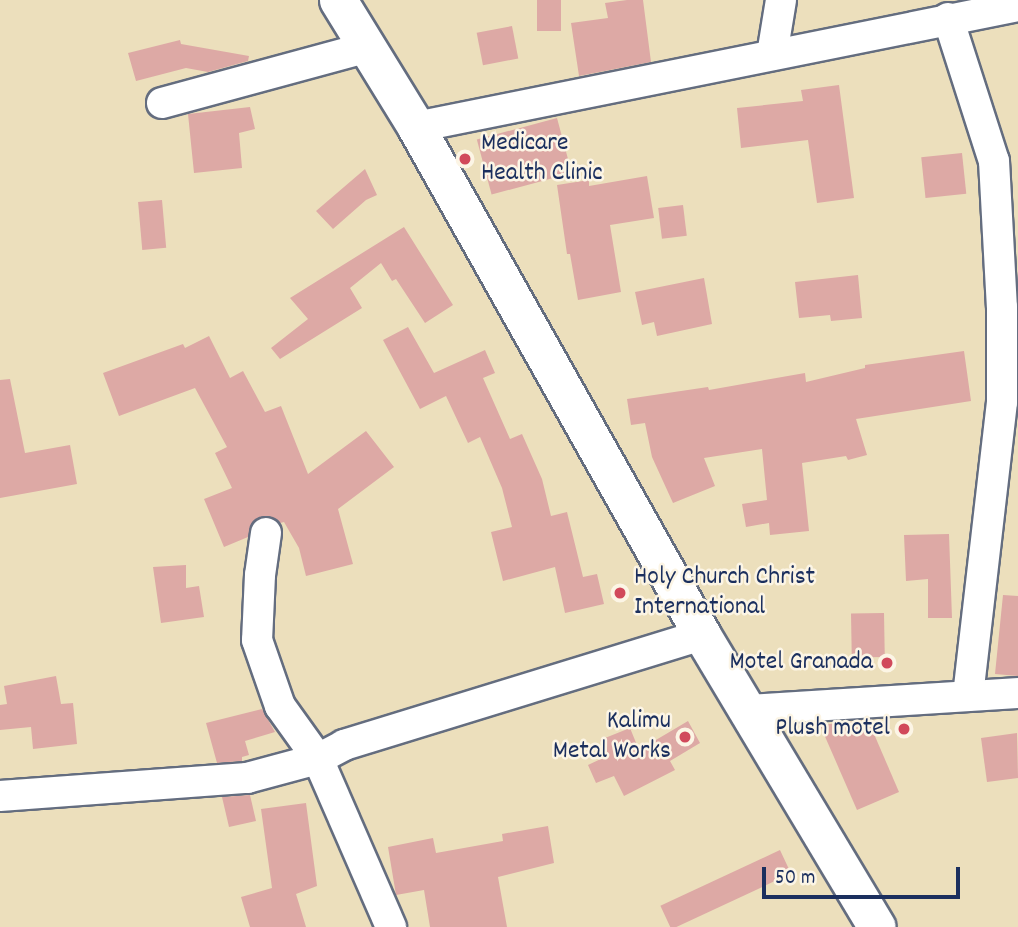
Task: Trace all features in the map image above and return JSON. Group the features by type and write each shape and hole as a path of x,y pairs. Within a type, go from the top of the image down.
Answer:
{"street":[{"path":"338,0 416,127 702,635 877,927"},
{"path":"772,55 782,0"},
{"path":"416,127 1018,6"},
{"path":"948,18 994,161 1002,294 1002,402 968,696"},
{"path":"162,103 368,47"},
{"path":"266,533 260,575 257,640 280,706 318,759 391,927"},
{"path":"0,796 247,778 318,759 344,745 702,635"},
{"path":"748,710 1018,693"}],"building":[{"path":"537,0 561,0 561,31 537,31"},
{"path":"643,0 651,62 579,76 571,23 608,18 605,3"},
{"path":"512,26 518,58 483,65 477,33"},
{"path":"180,40 181,44 249,56 248,61 208,72 186,68 136,81 128,53"},
{"path":"839,85 854,198 817,203 808,140 741,148 737,108 803,101 801,90"},
{"path":"250,107 255,129 239,133 242,168 194,173 188,114"},
{"path":"557,118 572,173 492,195 477,139"},
{"path":"962,153 966,194 926,198 921,157"},
{"path":"365,169 377,195 366,200 333,229 316,211"},
{"path":"647,176 654,218 610,225 621,292 578,300 570,254 567,254 557,185 589,180 589,186"},
{"path":"162,200 166,248 142,250 138,202"},
{"path":"683,205 687,236 662,239 658,208"},
{"path":"404,227 453,305 425,323 396,279 392,281 381,263 350,288 362,308 280,359 271,348 308,319 290,298"},
{"path":"858,275 862,318 831,321 830,315 799,318 795,282"},
{"path":"704,278 712,324 657,336 654,322 642,325 635,292"},
{"path":"408,327 434,373 485,350 495,373 483,378 510,439 522,434 542,479 551,516 567,512 583,577 597,574 604,604 565,613 555,567 503,581 491,532 512,527 502,488 480,437 468,443 446,396 420,409 383,340"},
{"path":"209,336 230,378 243,371 265,412 281,406 308,474 366,431 394,467 338,509 353,564 306,576 299,548 284,522 280,523 268,516 253,522 248,537 224,547 204,499 232,488 215,453 227,447 195,388 119,416 103,373 183,344 185,348"},
{"path":"964,351 971,401 856,419 867,455 848,460 846,456 802,463 809,531 770,535 769,523 746,527 742,504 767,500 762,449 704,458 715,486 673,503 652,457 645,423 631,425 627,399 708,387 709,390 805,373 806,382 865,368 865,365"},
{"path":"10,379 25,453 70,445 77,484 0,498 0,380"},
{"path":"949,534 952,618 928,618 928,579 906,581 904,535"},
{"path":"186,565 186,588 199,586 204,617 161,623 153,567"},
{"path":"1003,595 1018,596 1018,676 995,674"},
{"path":"884,613 885,657 852,658 851,614"},
{"path":"56,676 61,704 73,703 77,744 33,749 31,727 0,730 0,705 7,704 4,686"},
{"path":"262,709 275,732 245,741 249,755 242,757 242,761 217,763 206,723"},
{"path":"868,720 899,792 857,810 820,725"},
{"path":"688,721 700,743 670,761 675,770 624,796 614,776 596,783 588,765 607,756 600,740 630,728 639,750"},
{"path":"1017,733 1018,778 987,782 981,738"},
{"path":"250,795 256,821 229,827 222,797"},
{"path":"306,803 317,886 296,894 306,927 250,927 241,897 272,888 261,809"},
{"path":"548,826 554,863 498,877 507,927 430,927 424,890 396,895 388,847 433,838 436,853 503,841 502,834"},
{"path":"780,850 791,874 676,927 670,927 660,906"}],"place":[{"name":"Medicare Health Clinic","path":"465,159"},
{"name":"Holy Church Christ International","path":"620,593"},
{"name":"Motel Granada","path":"887,663"},
{"name":"Plush motel","path":"904,729"},
{"name":"Kalimu Metal Works","path":"685,737"}]}
